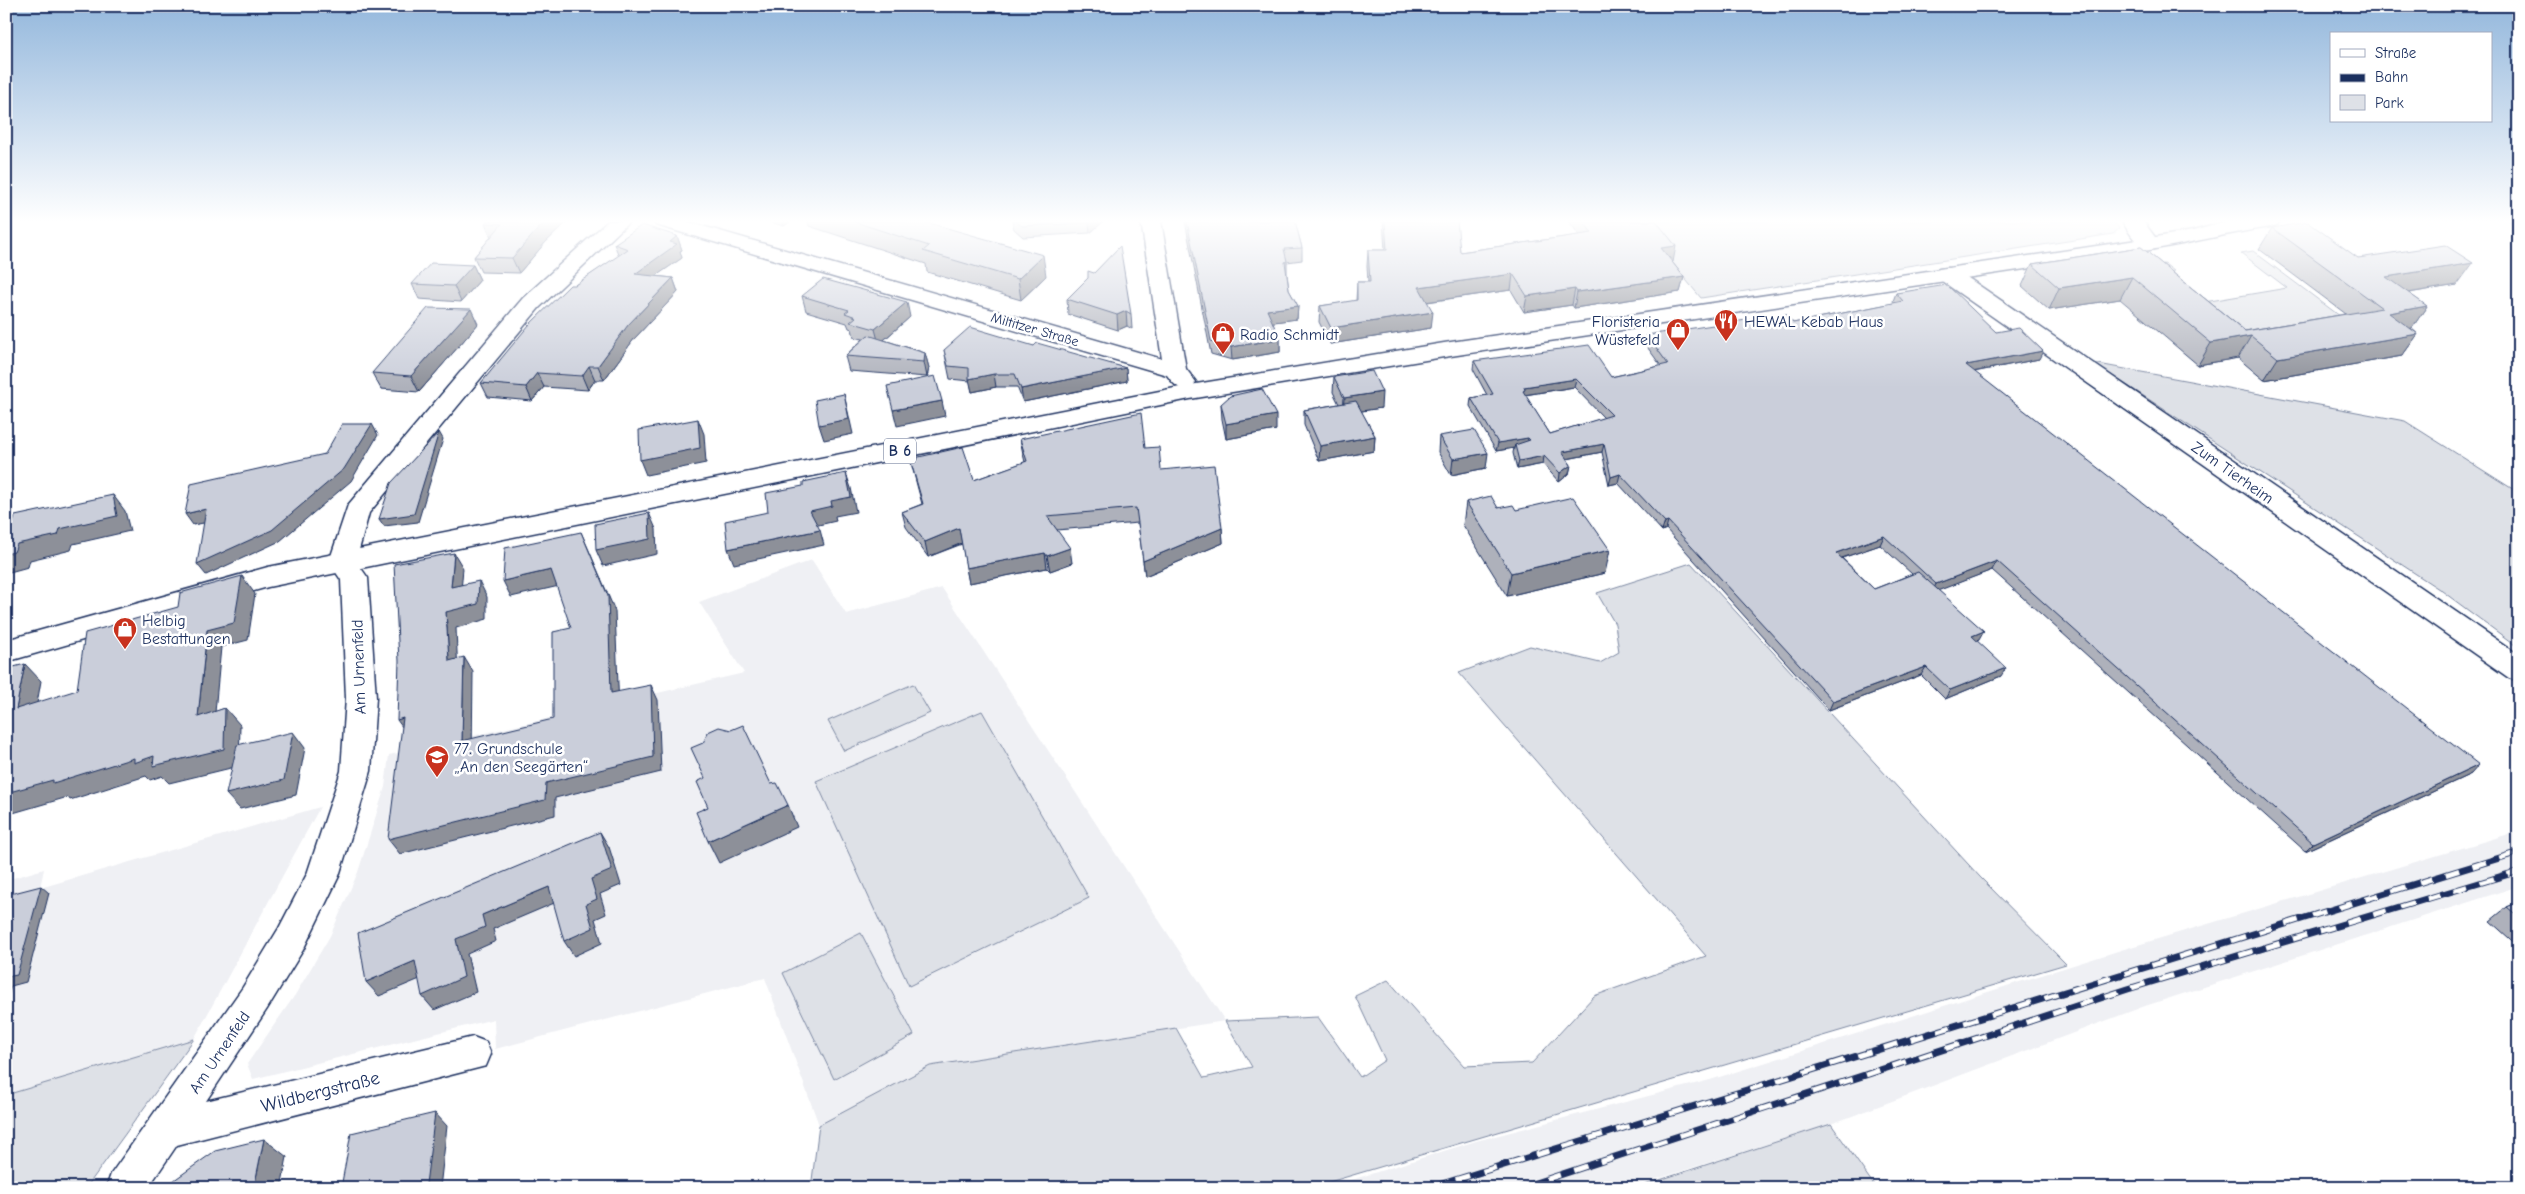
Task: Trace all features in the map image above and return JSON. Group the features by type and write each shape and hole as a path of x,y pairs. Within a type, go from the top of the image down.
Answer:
{"street":[{"path":"342,562 357,511 531,303 560,277"},
{"name":"Miltitzer Straße","path":"855,277 1176,370"},
{"path":"1160,277 1176,370 1190,392"},
{"name":"B 6","path":"6,650 268,577 1190,392 1444,350 1929,277"},
{"name":"Zum Tierheim","path":"1951,277 2519,670"},
{"name":"Am Urnenfeld","path":"125,1188 255,998 291,939 323,876 336,840 356,771 361,698 354,578 342,562"},
{"name":"Wildbergstraße","path":"166,1129 473,1054"}],"shaded area":[{"path":"812,560 846,614 942,588 1225,1021 930,1066 819,1125 765,978 495,1049 494,1019 253,1079 247,1064 295,995 330,936 358,872 385,787 389,755 744,673 699,602"},
{"path":"320,807 194,1039 6,1095 6,880 44,869 40,888"},
{"path":"2519,831 2519,886 2145,1006 1831,1124 1628,1188 1326,1188 1476,1141 1710,1080 2121,950"}],"green space":[{"path":"1683,277 1838,277 1701,298"},
{"path":"2148,277 2166,277 2198,303 2287,288 2272,277 2287,277 2352,325 2232,345"},
{"path":"2093,363 2405,421 2519,493 2519,648 2442,591"},
{"path":"1691,563 1980,877 2066,964 1309,1188 811,1188 819,1125 930,1066 1176,1028 1204,1078 1252,1067 1225,1021 1318,1017 1360,1077 1385,1060 1355,996 1388,980 1464,1066 1532,1063 1594,996 1706,956 1459,673 1530,646 1600,663 1619,652 1615,624 1597,593"},
{"path":"913,684 930,713 844,751 828,721"},
{"path":"982,711 1089,898 909,986 816,781"},
{"path":"861,933 914,1035 834,1079 783,973"},
{"path":"194,1039 86,1188 6,1188 6,1095"},
{"path":"1831,1124 1876,1188 1635,1188"}],"building":[{"path":"419,277 462,277 454,286 412,284"},
{"path":"587,277 673,278 628,325 598,366 589,366 582,376 537,373 526,387 481,383 529,325 570,285 575,285"},
{"path":"1125,277 1131,314 1126,311 1117,315 1067,299 1088,278"},
{"path":"1198,277 1287,277 1289,290 1298,306 1267,310 1280,339 1231,347 1211,341"},
{"path":"1370,277 1493,277 1419,287 1433,312 1331,328 1320,306 1357,300 1357,282 1370,282"},
{"path":"1515,277 1684,277 1577,292 1575,289 1527,296"},
{"path":"2046,277 2178,277 2245,331 2382,308 2339,277 2388,277 2386,277 2427,306 2389,313 2418,334 2278,358 2251,336 2211,343 2132,277 2059,288"},
{"path":"823,279 907,302 875,329 850,322 856,317 845,313 849,310 802,296"},
{"path":"1947,285 1996,332 2019,328 2043,351 1966,365 2479,765 2313,843 1997,561 1936,584 1884,536 1836,553 1874,589 1918,572 1984,631 1972,636 2006,668 1950,690 1926,667 1833,701 1668,521 1665,522 1620,474 1611,477 1604,444 1562,452 1571,465 1560,473 1544,456 1519,461 1515,445 1530,440 1528,438 1498,443 1471,398 1493,394 1474,361 1589,345 1611,377 1668,364 1647,335 1786,314 1793,323 1903,301 1896,293","holes":["1576,379 1612,415 1550,434 1523,391 1525,390 1524,387"]},
{"path":"428,308 471,309 411,376 372,373"},
{"path":"970,327 1034,346 1037,343 1126,368 1021,389 1015,374 994,374 969,379 969,368 948,366 944,350"},
{"path":"868,335 925,353 924,362 845,356"},
{"path":"1372,371 1382,392 1344,398 1334,377"},
{"path":"935,376 942,401 893,410 887,386"},
{"path":"1262,389 1276,415 1226,424 1221,404 1230,396"},
{"path":"844,394 849,419 819,425 815,400"},
{"path":"1356,401 1375,436 1320,446 1304,410"},
{"path":"1141,413 1145,448 1159,447 1161,470 1214,465 1222,528 1143,561 1136,508 1047,516 1070,548 1047,556 1045,553 966,568 959,528 925,542 902,512 923,504 910,459 963,447 974,480 1027,461 1020,439"},
{"path":"698,419 700,448 640,460 639,430"},
{"path":"342,424 372,424 344,469 272,530 197,564 206,509 185,514 191,484 325,454"},
{"path":"1474,430 1488,453 1453,459 1439,436"},
{"path":"439,432 414,514 379,519 391,483"},
{"path":"846,473 851,497 831,501 832,506 810,511 820,530 728,549 725,521 768,512 766,493 803,486 803,482"},
{"path":"113,495 117,516 60,529 58,535 17,544 14,552 6,554 6,528 12,527 15,516"},
{"path":"1491,496 1498,508 1513,505 1516,510 1573,497 1610,550 1511,573 1466,502"},
{"path":"649,513 650,539 596,550 595,524"},
{"path":"581,532 608,596 611,693 651,685 653,757 546,783 545,800 388,839 403,718 397,720 399,661 394,564 454,553 451,587 479,581 478,604 446,612 449,661 464,657 462,741 553,719 553,632 571,628 551,570 503,581 505,548"},
{"path":"242,576 234,623 207,630 198,717 225,708 224,749 153,766 154,756 134,763 134,758 53,783 53,780 6,793 6,669 25,664 16,709 77,690 85,633 178,607 180,593"},
{"path":"743,725 771,784 777,783 788,805 708,841 696,812 708,807 697,782 705,778 691,748 703,743 708,732 719,727 731,730"},
{"path":"293,732 284,780 226,794 237,745"},
{"path":"600,832 612,870 591,879 597,899 586,904 593,928 564,941 549,887 482,915 485,927 456,939 464,977 422,996 415,961 366,982 358,933"},
{"path":"41,886 17,975 6,977 6,895"},
{"path":"2519,902 2519,917 2507,907"},
{"path":"435,1113 426,1184 413,1188 341,1188 351,1133"},
{"path":"264,1139 254,1188 163,1188 215,1151"}],"railway":[{"path":"1429,1188 2519,852"},
{"path":"1520,1188 2128,989 2519,871"}],"place":[{"name":"HEWAL Kebab Haus","path":"1726,342"},
{"name":"Floristeria Wüstefeld","path":"1678,351"},
{"name":"Radio Schmidt","path":"1223,355"},
{"name":"Helbig Bestattungen","path":"125,650"},
{"name":"77. Grundschule „An den Seegärten“","path":"437,778"}]}
